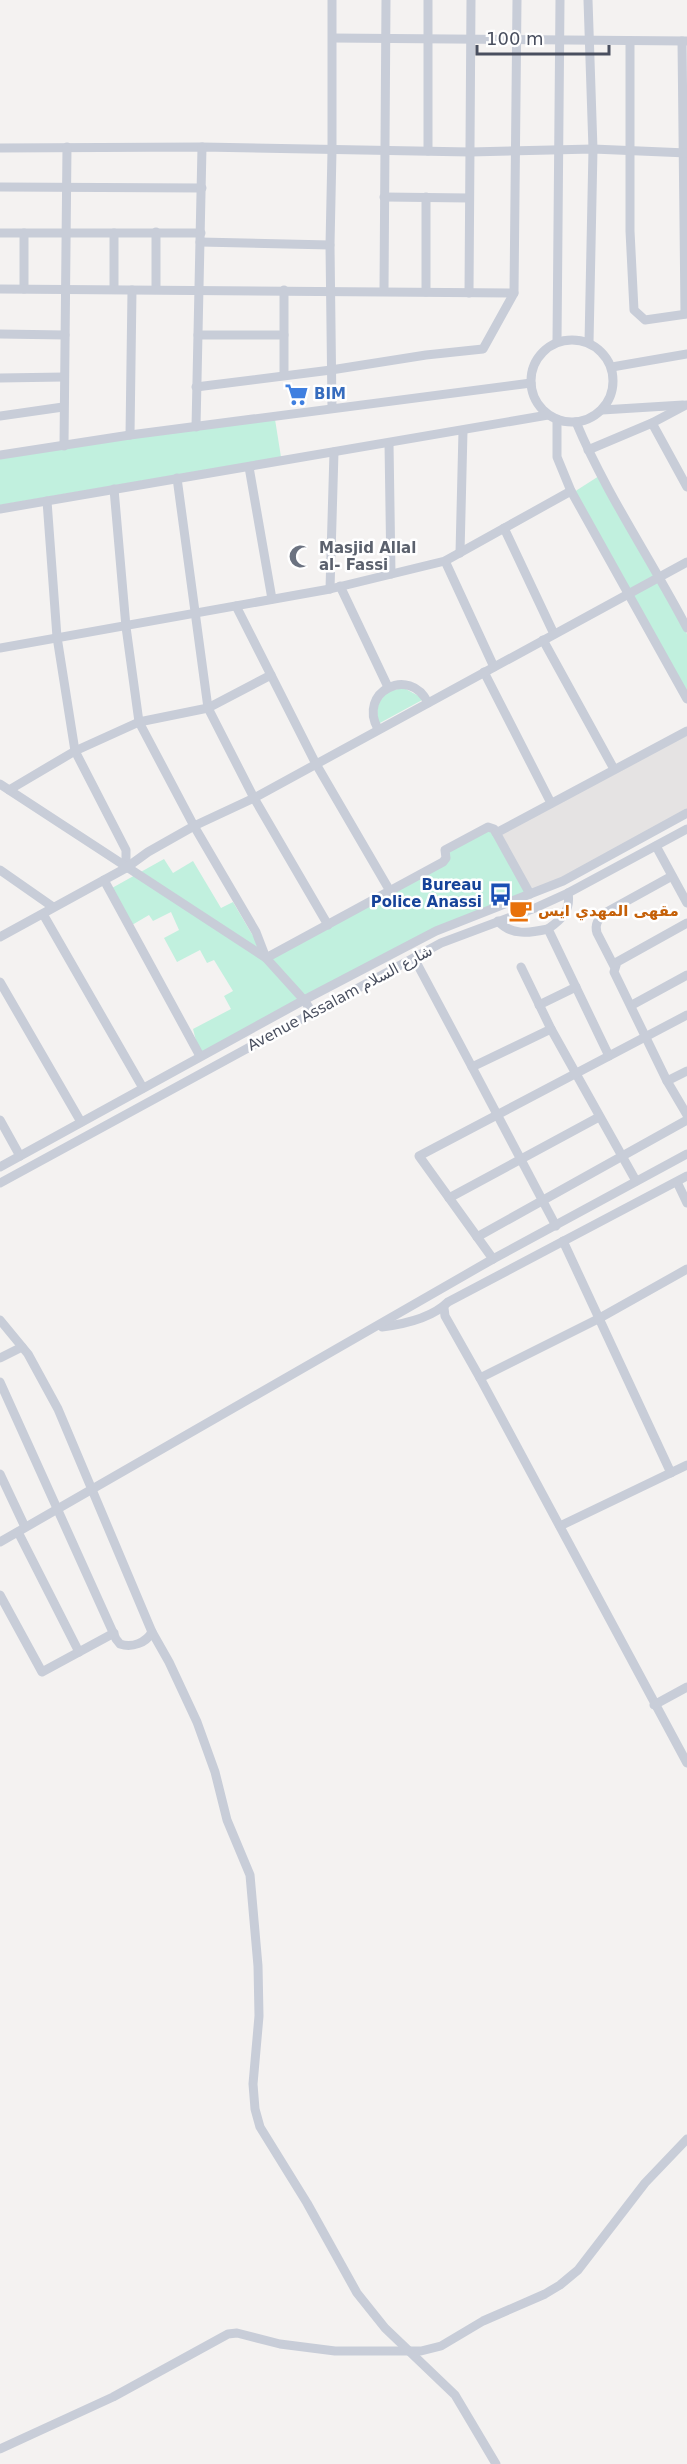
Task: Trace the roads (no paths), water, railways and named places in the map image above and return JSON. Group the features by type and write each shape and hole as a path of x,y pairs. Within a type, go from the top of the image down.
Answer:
{"street":[{"path":"332,0 333,151 330,245 332,408"},
{"path":"384,291 386,0"},
{"path":"428,0 428,151"},
{"path":"469,293 471,0"},
{"path":"196,387 426,355 481,351 514,293 517,0"},
{"path":"557,342 560,0"},
{"path":"588,0 593,149 589,343"},
{"path":"333,38 684,41 686,314 645,320 634,310 630,41"},
{"path":"64,446 68,147"},
{"path":"196,427 202,147"},
{"path":"0,148 202,147 384,152 516,152 593,149 685,153"},
{"path":"0,187 202,188"},
{"path":"384,197 469,198"},
{"path":"426,197 426,292"},
{"path":"0,233 156,232 330,245"},
{"path":"156,232 156,289"},
{"path":"24,233 24,289"},
{"path":"114,233 114,289"},
{"path":"0,289 514,293"},
{"path":"130,435 132,290"},
{"path":"284,290 284,375"},
{"path":"0,334 65,334"},
{"path":"198,335 284,335"},
{"path":"0,509 553,417 576,422 590,418 602,410 610,397 614,382 612,367 603,352 589,343 573,339 557,342 540,354 531,373 533,395 539,406 553,417 557,458 571,491 687,699"},
{"path":"612,367 687,354"},
{"path":"0,378 64,377"},
{"path":"0,455 130,435 531,383"},
{"path":"602,410 686,404"},
{"path":"588,450 652,423 686,404"},
{"path":"0,416 63,407"},
{"path":"576,422 599,475 660,577 687,628"},
{"path":"652,423 687,487"},
{"path":"460,553 463,431"},
{"path":"389,443 391,574"},
{"path":"334,452 335,587 388,687"},
{"path":"249,467 272,599"},
{"path":"177,478 208,708 254,798 328,925"},
{"path":"114,489 126,627 139,722 194,826 256,932 266,958"},
{"path":"0,648 126,627 335,587 445,561 571,491"},
{"path":"47,501 57,637 75,751 126,850 126,868"},
{"path":"504,528 554,634"},
{"path":"445,561 494,667"},
{"path":"0,937 126,868 148,852 194,826 254,798 687,562"},
{"path":"236,606 316,764 390,891"},
{"path":"543,639 614,769"},
{"path":"484,672 551,803"},
{"path":"9,790 75,751 139,722 208,708 271,675"},
{"path":"378,729 373,717 374,704 378,696 388,687 402,684 412,686 420,691 428,703"},
{"path":"496,832 687,731"},
{"path":"0,784 266,958 312,1012"},
{"name":"Avenue Assalam شارع السلام","path":"0,1167 200,1056 436,931 563,881 687,813"},
{"path":"266,958 443,862 446,858 445,850 488,827 493,827 531,894"},
{"name":"Avenue Assalam شارع السلام","path":"0,1183 414,958 472,930 568,894 687,829"},
{"path":"656,846 687,903"},
{"path":"0,870 53,907"},
{"path":"672,876 605,913 598,919 595,927 614,966 614,972 667,1081 687,1115"},
{"path":"104,880 200,1056"},
{"path":"498,921 503,927 523,933 548,929 564,916 569,908 568,894"},
{"path":"43,914 143,1088"},
{"path":"468,917 472,930"},
{"path":"614,966 617,962 687,923"},
{"path":"548,929 609,1056"},
{"path":"414,958 556,1226"},
{"path":"520,968 576,1075 636,1181"},
{"path":"632,1005 687,975"},
{"path":"0,982 81,1122"},
{"path":"539,1005 576,987"},
{"path":"493,1259 419,1156 687,1016"},
{"path":"472,1067 551,1029"},
{"path":"667,1081 687,1071"},
{"path":"449,1198 599,1117"},
{"path":"0,1120 20,1156"},
{"path":"477,1237 687,1120"},
{"path":"0,1542 493,1259 687,1154"},
{"path":"376,1327 405,1324 444,1308 448,1302 687,1176"},
{"path":"677,1182 687,1203"},
{"path":"563,1241 671,1473"},
{"path":"480,1378 598,1319 687,1269"},
{"path":"444,1308 445,1316 687,1763"},
{"path":"0,1320 38,1370 58,1409 152,1632 197,1722 215,1772 227,1820 250,1875 258,1965 259,2016 253,2084 255,2109 260,2127 307,2203 357,2293 385,2328 455,2395 496,2464"},
{"path":"0,1358 22,1347"},
{"path":"0,1382 120,1644 127,1646 145,1641 152,1632"},
{"path":"560,1526 687,1465"},
{"path":"0,1473 4,1492 79,1652"},
{"path":"1,1598 42,1672 114,1633"},
{"path":"654,1705 687,1687"},
{"path":"0,2449 113,2397 228,2334 237,2333 280,2344 368,2353 421,2351 441,2346 483,2321 545,2294 578,2270 645,2183 687,2139"}],"place":[{"name":"BIM","path":"296,394"},
{"name":"Masjid Allal al- Fassi","path":"301,557"},
{"name":"Bureau Police Anassi","path":"500,894"},
{"name":"مقهى المهدي ايس","path":"520,911"}]}
